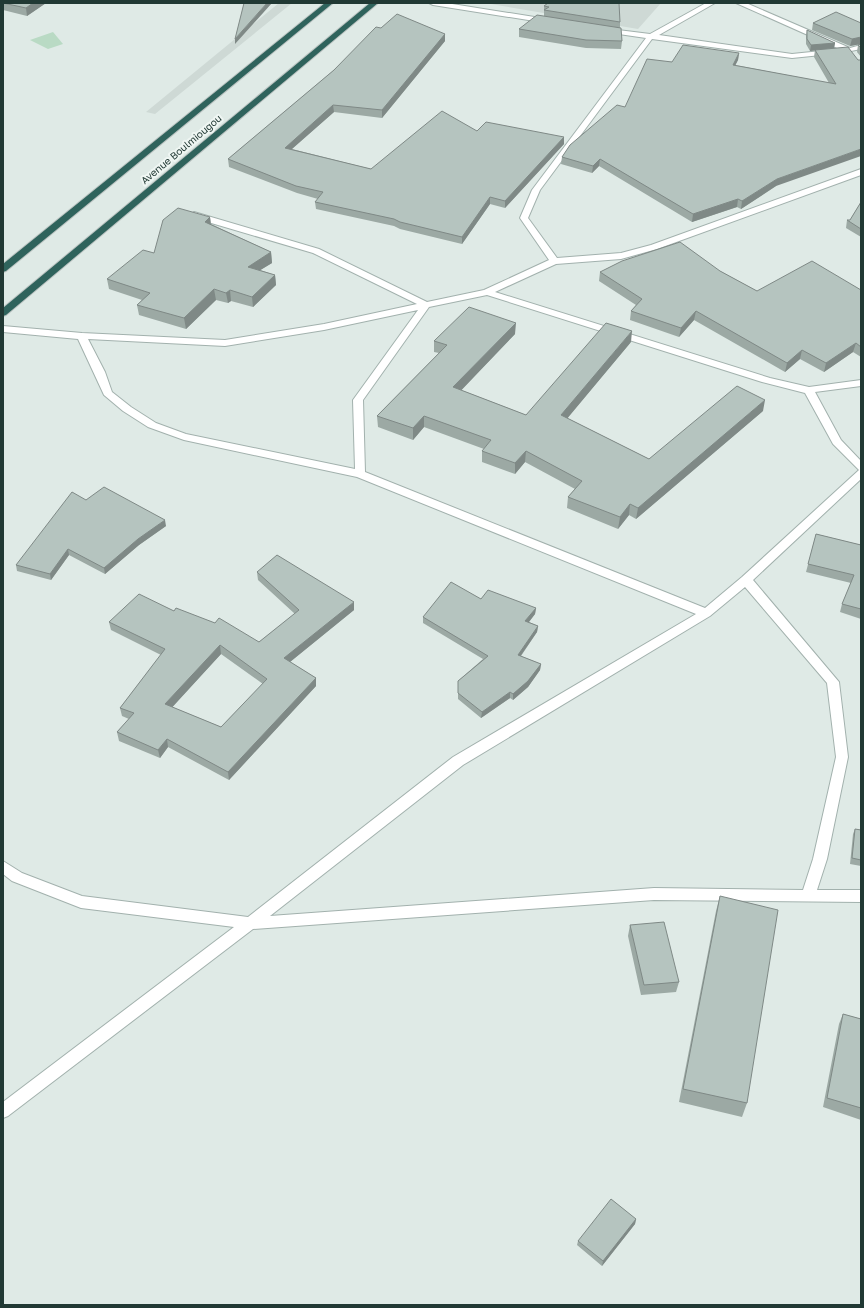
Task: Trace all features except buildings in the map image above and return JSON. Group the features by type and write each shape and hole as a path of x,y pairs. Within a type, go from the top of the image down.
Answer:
{"highway":[{"name":"Avenue Boulmiougou","path":"3,269 329,3"},
{"name":"Avenue Boulmiougou","path":"3,313 374,3"}],"street":[{"path":"432,3 556,22"},
{"path":"554,261 524,218 536,190 650,37 711,3"},
{"path":"740,3 851,52"},
{"path":"595,28 792,56 851,52 861,47"},
{"path":"3,329 82,336 226,343 324,326 487,292 554,261 621,256 647,249 861,172"},
{"path":"182,212 316,251 426,305"},
{"path":"487,292 766,380 800,389 809,390 861,383"},
{"path":"360,474 358,400 426,305"},
{"path":"82,336 100,372 108,393 127,409 152,424 184,437 360,474 706,613"},
{"path":"809,390 837,442 861,467"},
{"path":"3,1111 250,923 458,761 706,613 746,580 861,473"},
{"path":"746,580 832,682 842,757 820,860 808,896"},
{"path":"3,867 17,877 82,902 250,923 654,894 861,896"}],"shaded area":[{"path":"279,3 292,3 155,114 146,112"},
{"path":"485,3 661,3 638,29"}],"green space":[{"path":"53,32 63,44 48,49 30,40"}]}
